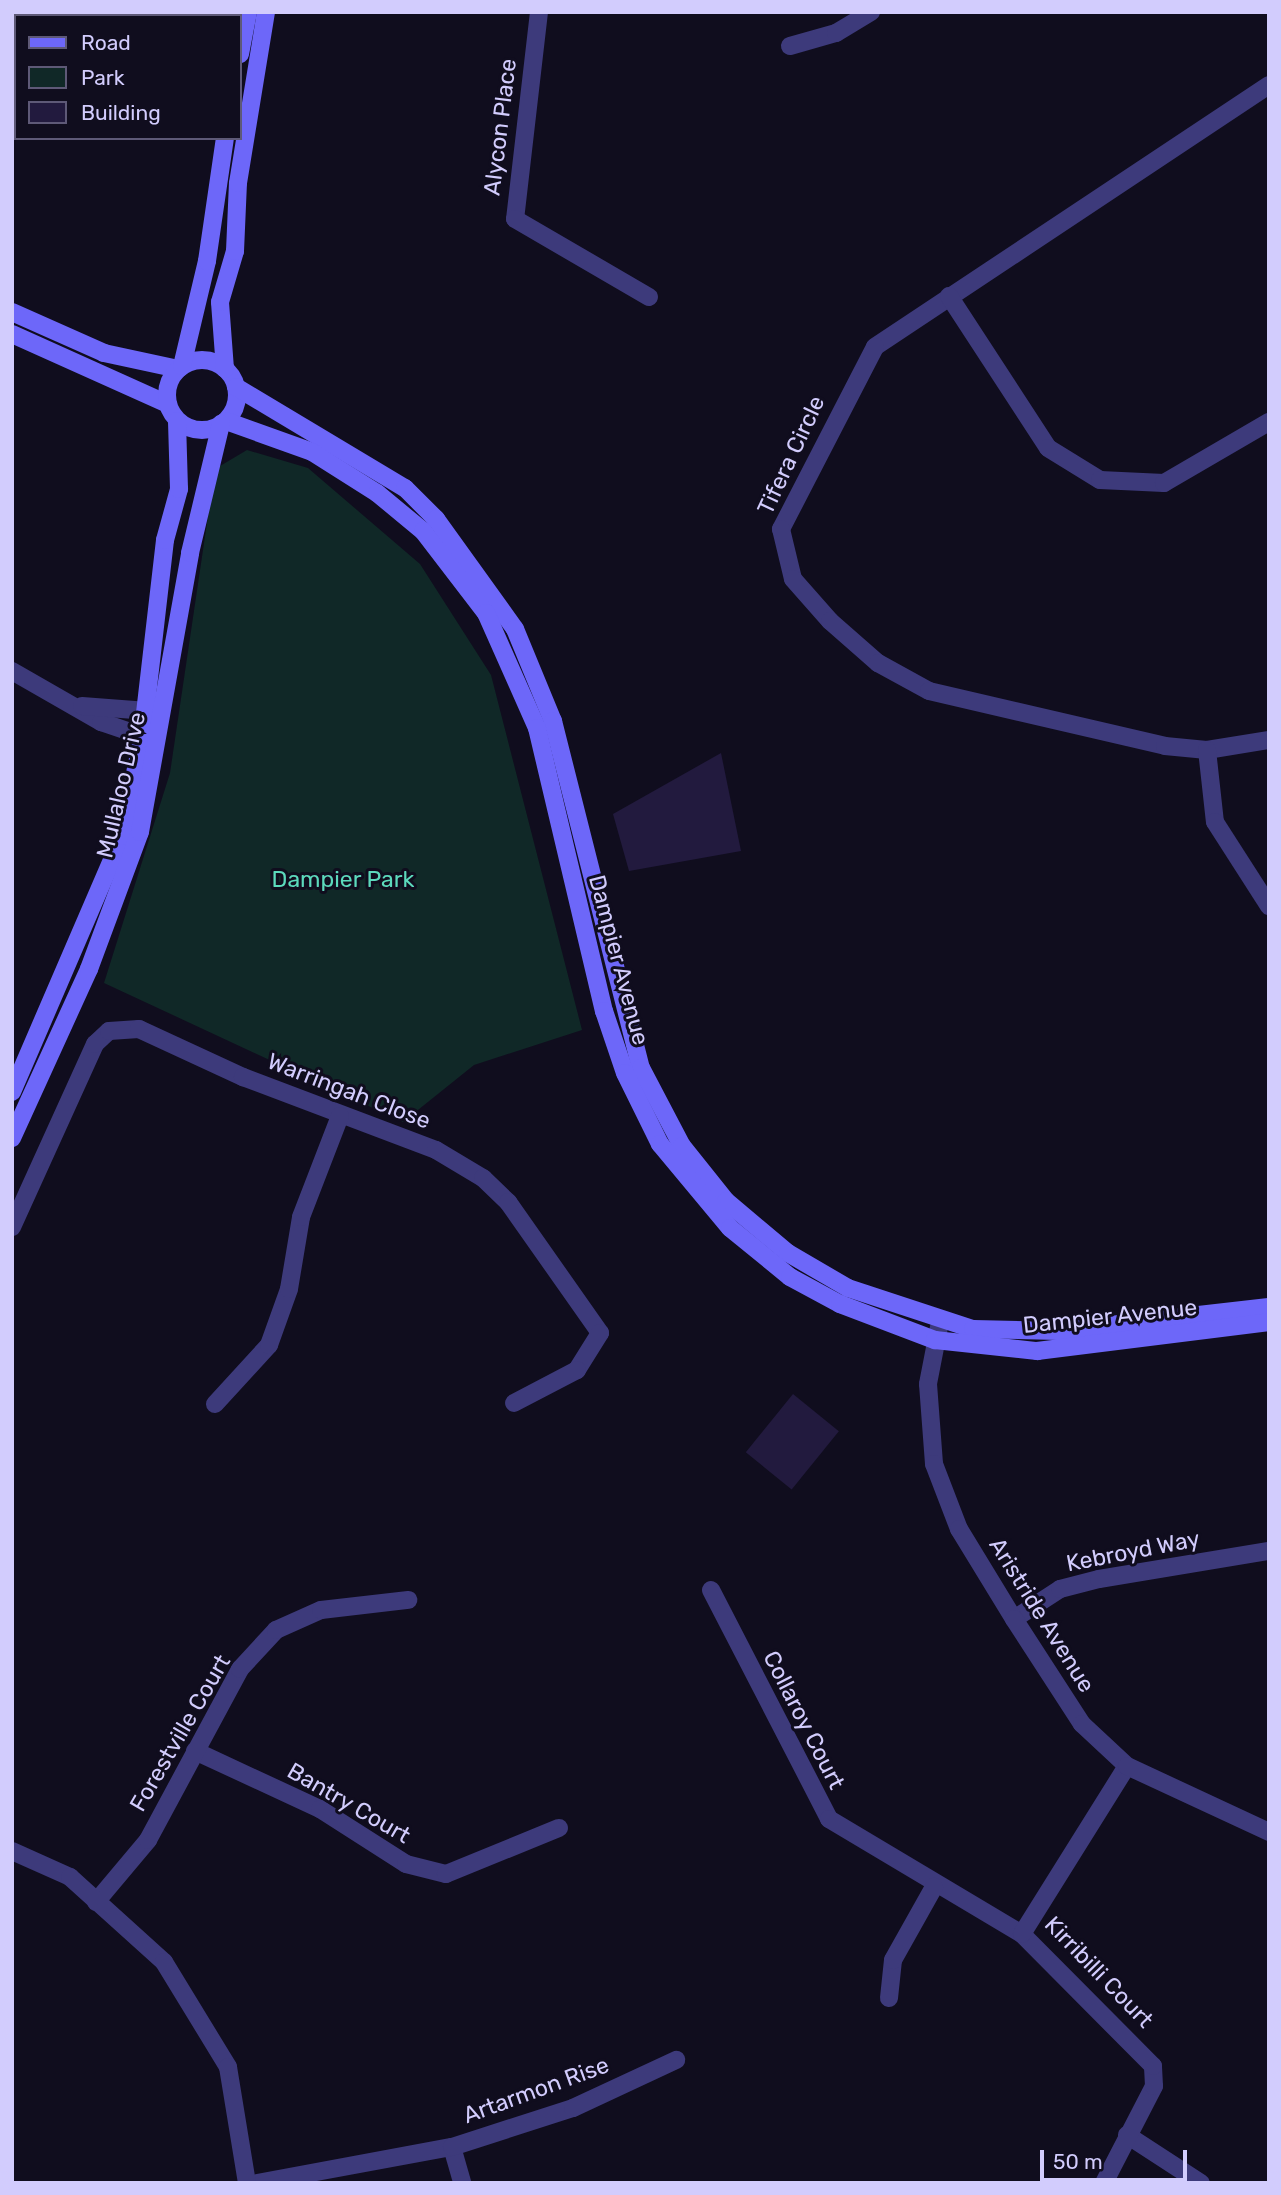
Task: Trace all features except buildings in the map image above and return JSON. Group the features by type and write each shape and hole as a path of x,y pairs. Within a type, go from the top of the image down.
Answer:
{"main road":[{"path":"242,44 248,12"},
{"path":"225,140 207,261 180,368 168,385 168,404 177,421 199,430 224,423 236,387 225,369 220,302 235,250 238,183 266,12"},
{"path":"12,312 104,353 180,368 204,360 225,369"},
{"path":"12,334 168,404"},
{"name":"Dampier Avenue","path":"236,387 405,488 436,519 515,629 549,710 641,1068 682,1146 726,1201 789,1253 848,1288 940,1322 1058,1332 1269,1307"},
{"name":"Mullaloo Drive","path":"12,1138 119,893 140,831 154,712 163,552 179,489 177,421"},
{"name":"Dampier Avenue","path":"224,423 312,452 377,493 423,531 486,613 537,728 613,1040 639,1105 690,1186 790,1277 872,1319 935,1340 1037,1351 1269,1322"},
{"name":"Mullaloo Drive","path":"154,712 224,423"},
{"name":"Mullaloo Drive","path":"12,1092 114,858 150,740"}],"street":[{"name":"Alycon Place","path":"538,12 515,219 649,297"},
{"path":"790,46 836,33 871,12"},
{"name":"Tifera Circle","path":"1269,85 875,347 841,403 781,529 793,579 853,643 929,691 1130,740 1207,750 1269,740"},
{"path":"949,296 1048,448 1100,480 1164,483 1269,422"},
{"path":"12,671 82,706 101,722 150,740"},
{"path":"82,706 154,712"},
{"path":"1207,750 1215,822 1269,906"},
{"name":"Warringah Close","path":"12,1227 95,1044 109,1031 139,1029 340,1116 436,1150 483,1178 585,1306 600,1333 592,1353 577,1370 514,1403"},
{"path":"215,1404 269,1345 289,1289 301,1217 340,1116"},
{"name":"Aristride Avenue","path":"940,1322 935,1340 929,1419 941,1493 1014,1619 1082,1724 1127,1766 1269,1832"},
{"name":"Kebroyd Way","path":"1014,1619 1060,1589 1099,1579 1269,1551"},
{"name":"Collaroy Court","path":"711,1590 829,1819 934,1886 1023,1934"},
{"name":"Forestville Court","path":"96,1902 148,1840 240,1669 276,1630 321,1611 408,1600"},
{"name":"Bantry Court","path":"195,1751 320,1809 406,1864 446,1874 559,1828"},
{"name":"Kirribilli Court","path":"1104,2183 1154,2086 1153,2066 1023,1934 1127,1766"},
{"path":"12,1851 70,1877 164,1962 228,2067 247,2183"},
{"path":"890,1998 893,1960 934,1886"},
{"name":"Artarmon Rise","path":"257,2183 452,2147 573,2108 676,2060"},
{"path":"1127,2135 1201,2183"},
{"name":"Artarmon Rise","path":"452,2147 462,2183"}],"green space":[{"name":"Dampier Park","path":"247,450 308,468 420,564 491,675 582,1030 474,1065 403,1122 104,983 170,773 215,469"}]}
